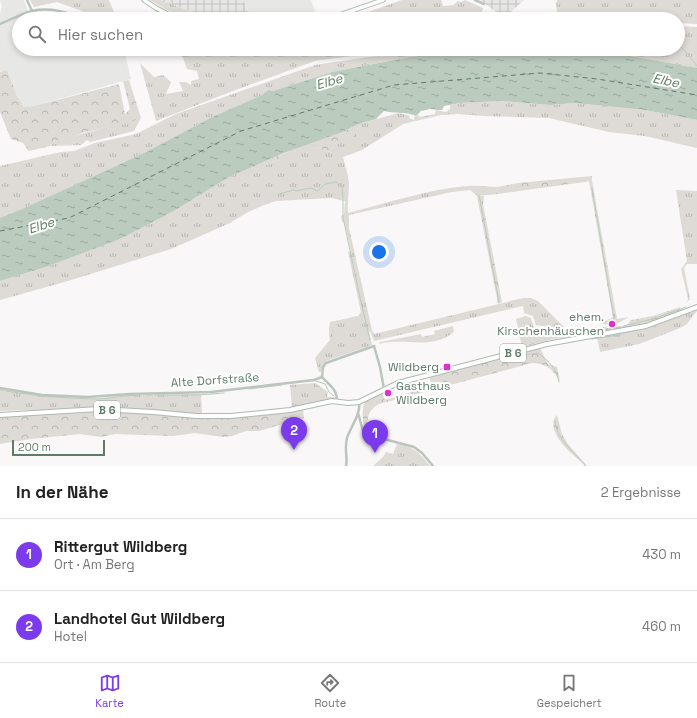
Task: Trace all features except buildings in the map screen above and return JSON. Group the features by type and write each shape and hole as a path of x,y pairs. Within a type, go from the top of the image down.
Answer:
{"main road":[{"path":"144,0 164,12"},
{"path":"348,12 383,0"},
{"name":"B 6","path":"0,415 99,409 196,416 231,416 290,410 327,402 359,402 398,383 547,344 646,326 697,307"}],"street":[{"path":"27,0 32,11 55,10 66,12"},
{"path":"475,0 484,4"},
{"path":"0,24 12,19"},
{"path":"0,20 4,22"},
{"path":"337,401 334,388 322,377 323,367 326,363 374,346 384,389"},
{"name":"Alte Dorfstraße","path":"0,388 42,395 95,396 211,392 314,380 322,377"},
{"path":"346,466 346,443 360,407 359,402"},
{"path":"358,413 363,431 368,437 372,439 384,439 414,447 422,453 433,466"}],"shaded area":[{"path":"0,0 24,0 28,12 12,12 12,56 126,56 131,79 34,106 24,107 17,96 7,70 0,72 0,14 2,7"},
{"path":"161,0 243,0 249,12 192,12 165,3"},
{"path":"243,0 311,0 315,11 312,12 249,12"},
{"path":"480,0 524,0 511,12 496,12"}],"green space":[{"path":"30,0 109,0 114,12 84,12 57,2 34,7"},
{"path":"150,0 161,0 165,3 173,2 174,5 192,12 171,12"},
{"path":"402,0 441,0 443,6 453,5 458,1 461,2 465,0 483,8 482,12 368,12"},
{"path":"557,0 697,0 697,24 685,23 685,12 557,12"},
{"path":"685,26 697,27 697,68 625,56 685,56"},
{"path":"182,56 352,56 315,61 156,121 140,63 154,77 163,75 171,82 166,94 183,91 179,82 186,82 191,85 191,81 199,79 197,71 187,69"},
{"path":"418,56 332,72 273,91 268,90 262,95 212,117 142,154 0,218 0,166 61,152 74,151 95,143 136,134 176,114 315,65 368,57"},
{"path":"7,70 17,96 24,107 34,106 119,84 125,114 130,109 123,81 129,80 141,118 121,125 85,132 55,141 50,146 29,151 23,143 11,139 0,112 0,72"},
{"path":"501,101 550,105 575,103 645,110 697,120 697,148 645,136 609,132 549,118 458,114 441,115 403,124 362,150 343,157 349,183 348,213 438,190 472,186 497,187 498,194 477,196 470,190 452,192 349,215 349,228 372,330 374,334 523,298 531,298 538,301 567,330 557,333 553,332 549,327 536,325 533,316 524,313 523,306 374,341 370,331 372,345 326,361 321,372 319,372 315,358 330,340 330,322 358,316 361,312 348,252 351,251 344,222 342,222 341,216 344,215 345,201 331,198 276,201 248,212 230,223 171,249 68,281 0,300 0,281 46,267 118,240 174,211 229,177 263,162 266,165 296,153 295,149 313,142 315,147 329,152 339,139 360,129 358,124 399,113 410,116 409,118 414,120 414,117 418,115 420,117 435,114 436,110 446,112 450,109 450,105 460,103"},
{"path":"141,118 134,131 90,142 87,140 81,145 50,146 55,141"},
{"path":"358,124 360,129 350,140 339,139 329,152 315,147 313,142 345,131"},
{"path":"295,149 296,154 266,165 263,162"},
{"path":"592,176 592,181 498,194 497,187 518,183"},
{"path":"589,181 592,181 617,319 629,317 613,326 601,323 613,317"},
{"path":"676,190 697,191 697,264 687,264 684,268 690,299 687,302 688,299 681,269 687,261"},
{"path":"477,196 484,196 483,204 502,302 498,304"},
{"path":"680,307 681,311 646,324 603,332 603,327 608,328 627,325 631,320 653,316"},
{"path":"697,309 687,324 680,328 639,344 600,352 597,337 649,328"},
{"path":"526,316 531,318 533,326 536,328 547,328 553,334 557,335 597,327 603,327 603,332 554,339 522,347 516,319"},
{"path":"453,326 454,332 445,338 436,341 389,342 379,344 380,342 421,334 422,337 435,334 434,331"},
{"path":"540,348 548,364 557,367 560,381 549,368 532,363 379,404 370,412 366,431 363,417 364,403 382,393 385,400 432,386 429,376"},
{"path":"315,383 328,392 327,397 336,397 333,399 292,408 290,385"},
{"path":"0,389 33,395 89,399 132,395 201,394 202,415 142,409 99,408 0,411"},
{"path":"303,409 304,418 259,431 246,431 232,436 223,437 195,433 173,436 115,434 101,437 80,434 0,444 0,417 99,411 229,418 273,414"},
{"path":"557,415 562,434 568,444 587,466 585,466 567,450 556,435 553,424"},
{"path":"397,444 416,451 430,466 373,466 383,457 386,452 393,454"}],"water":[{"name":"Elbe","path":"629,56 697,68 697,120 645,110 575,103 550,105 501,101 460,103 444,106 442,110 430,109 421,111 416,116 384,111 376,119 358,124 345,131 284,153 229,177 174,211 118,240 46,267 0,281 0,218 142,154 212,117 262,95 268,90 273,91 332,72 410,57"}],"waterway":[{"path":"685,51 697,66"},
{"path":"279,194 310,188 318,191 325,184 336,182 342,186 343,198"},
{"path":"592,188 614,319"},
{"path":"479,195 499,302"},
{"path":"343,200 343,217 370,340"},
{"path":"624,326 656,318 686,307"},
{"path":"615,321 616,325"},
{"path":"604,330 620,327"},
{"path":"592,339 619,335"},
{"path":"517,356 538,353 552,366 559,382"},
{"path":"316,381 325,384 329,392 334,396"},
{"path":"249,389 282,385"},
{"path":"6,391 95,399 136,395"},
{"path":"155,395 198,395 224,393"},
{"path":"147,395 152,395"},
{"path":"555,421 556,428 562,440 586,466"}],"ferry route":[{"path":"0,231 69,218 241,131 394,85 540,73 597,79 697,95"}],"place":[{"name":"ehem. Kirschenhäuschen","path":"612,324"},
{"name":"Wildberg","path":"447,367"},
{"name":"Gasthaus Wildberg","path":"388,393"},
{"name":"Landhotel Gut Wildberg","path":"294,450"},
{"name":"Rittergut Wildberg","path":"375,453"}]}
